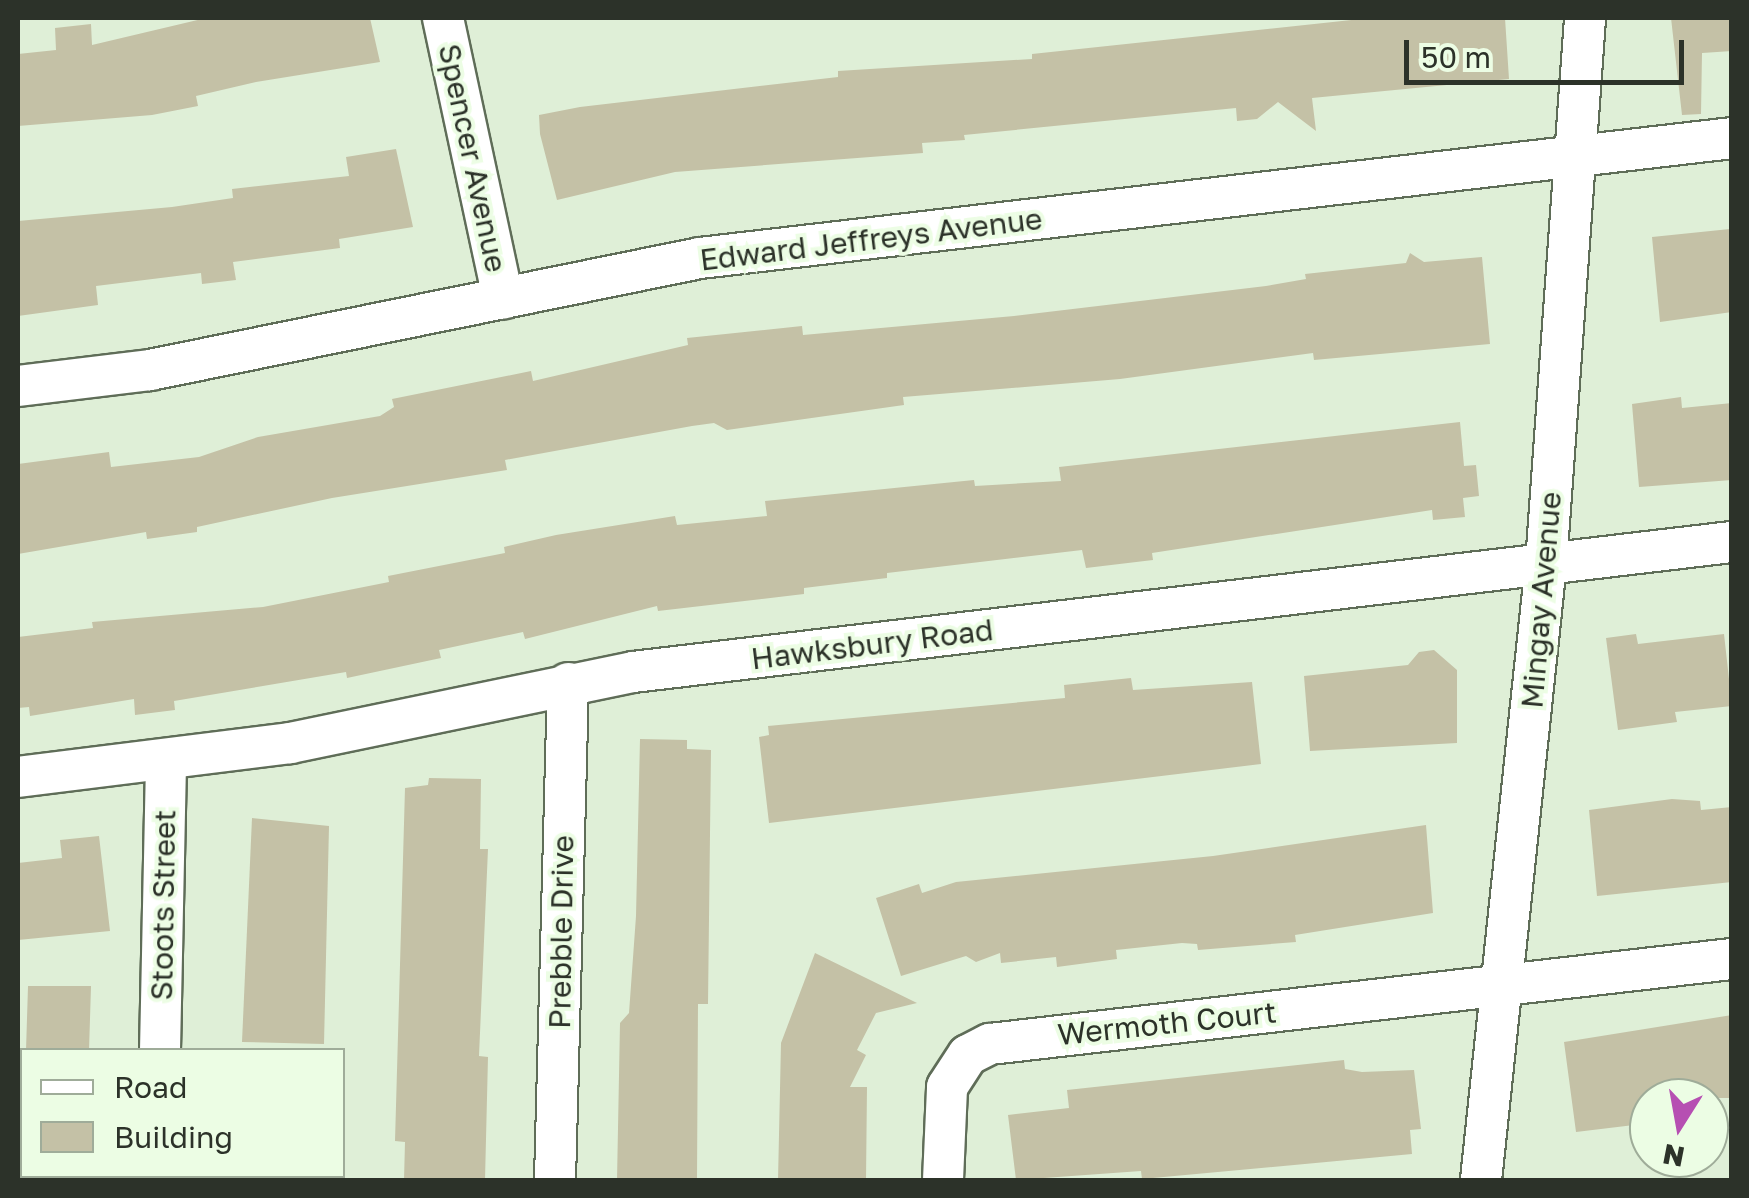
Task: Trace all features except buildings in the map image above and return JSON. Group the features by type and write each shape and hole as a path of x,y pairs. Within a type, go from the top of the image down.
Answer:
{"street":[{"name":"Spencer Avenue","path":"443,18 503,298"},
{"name":"Mingay Avenue","path":"1481,1180 1546,564 1585,18"},
{"name":"Edward Jeffreys Avenue","path":"18,386 150,370 700,258 1732,138"},
{"name":"Hawksbury Road","path":"18,777 290,743 568,683 1732,542"},
{"name":"Prebble Drive","path":"555,1180 568,683"},
{"name":"Stoots Street","path":"160,1048 166,759"},
{"name":"Wermoth Court","path":"942,1180 947,1087 968,1055 990,1044 1732,959"}]}
